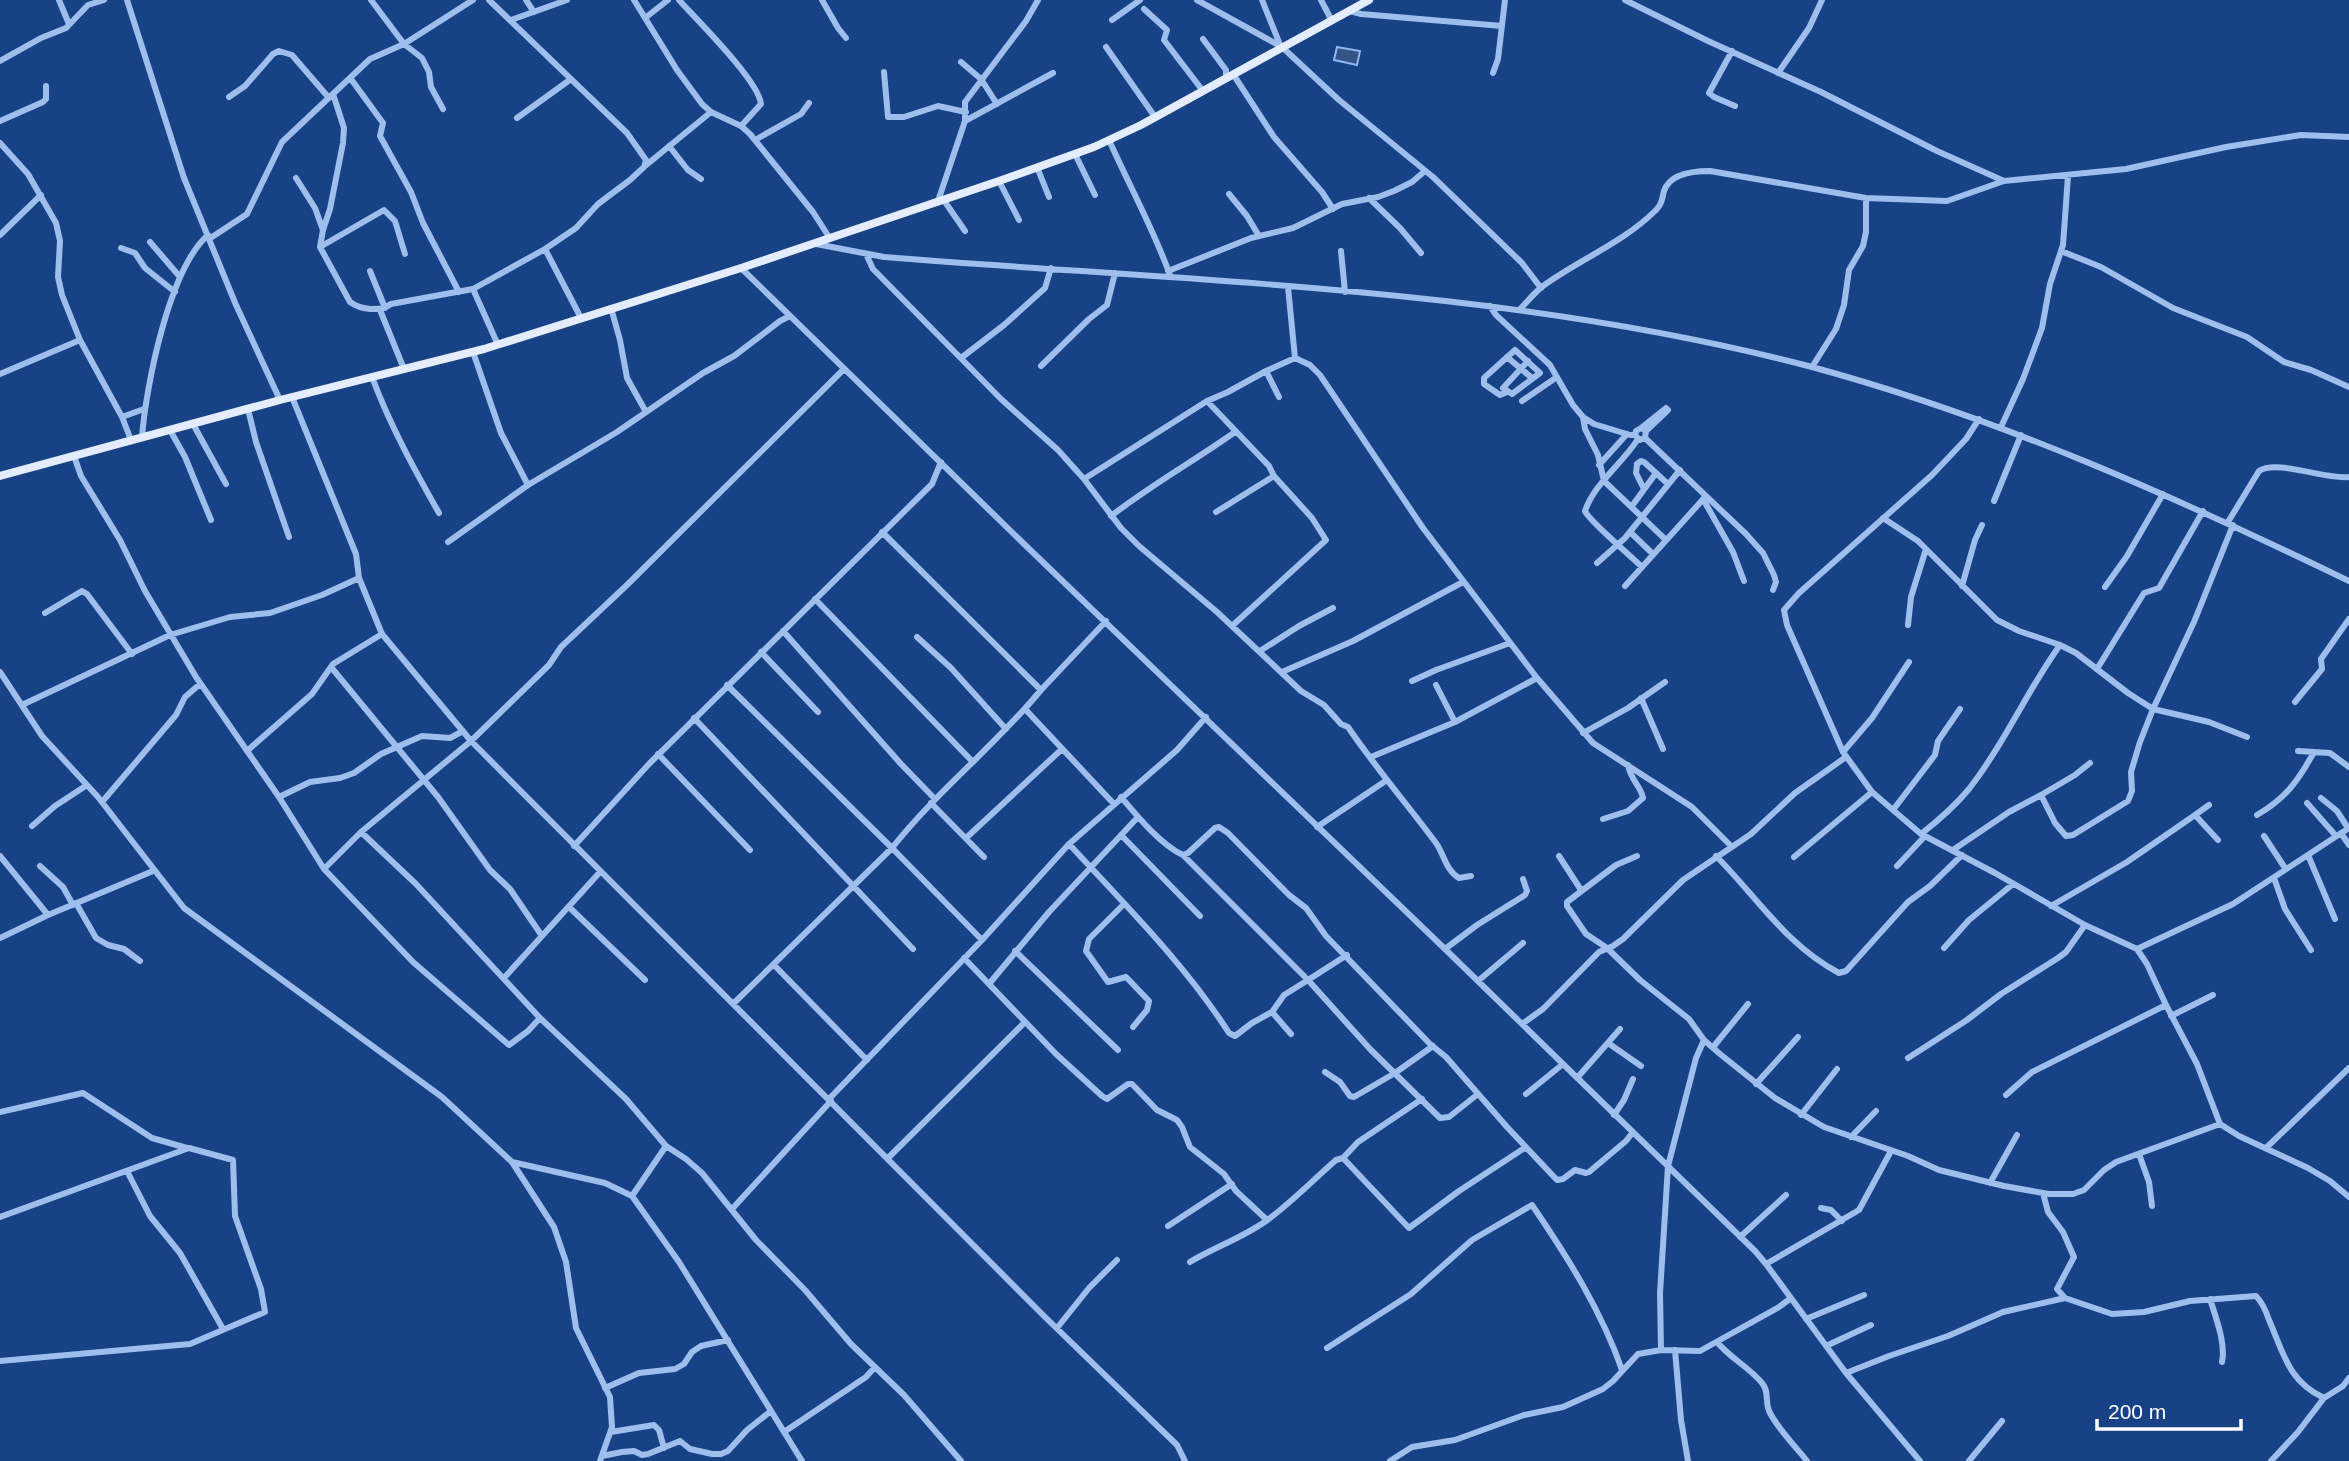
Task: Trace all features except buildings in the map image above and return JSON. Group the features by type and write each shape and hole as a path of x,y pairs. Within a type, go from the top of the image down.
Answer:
{"main road":[{"path":"0,476 280,400 498,345 741,268 999,181 1075,154 1155,117 1369,0"}],"street":[{"path":"59,0 69,24"},
{"path":"0,61 69,24 88,5 104,0"},
{"path":"127,0 184,178 236,305 280,400"},
{"path":"371,0 404,44 422,58 429,72 431,87 443,109"},
{"path":"142,438 144,409 154,360 180,276 194,248 251,209 282,142 370,59 404,44 473,0"},
{"path":"489,0 627,133 646,160 644,167"},
{"path":"526,0 534,12"},
{"path":"511,20 567,0"},
{"path":"634,0 677,70 702,104 711,112 741,126 755,140 813,212 829,237"},
{"path":"645,18 668,0"},
{"path":"679,0 748,79 760,99 761,104 741,126"},
{"path":"822,0 846,38"},
{"path":"965,231 941,200 965,121 965,102 1026,21 1038,0"},
{"path":"1112,20 1140,0"},
{"path":"1197,0 1282,47 1339,100 1425,171 1499,240 1541,288"},
{"path":"1262,0 1282,47"},
{"path":"1321,0 1332,21"},
{"path":"1493,73 1505,0"},
{"path":"1625,0 1833,98 1937,152 2004,181"},
{"path":"1778,73 1808,28 1822,0"},
{"path":"1144,9 1167,30 1163,39 1203,91"},
{"path":"1350,11 1361,15 1502,26"},
{"path":"1203,39 1274,136 1322,192 1333,209"},
{"path":"1106,47 1155,117"},
{"path":"229,97 279,51 292,55 331,96 344,128 343,143 320,247 350,302 358,307 382,309 391,304 473,289 545,249 576,228 598,204 711,112"},
{"path":"1732,51 1709,93 1735,106"},
{"path":"961,62 981,79 997,104"},
{"path":"884,72 888,117 904,117 938,106 965,112"},
{"path":"965,121 1054,73"},
{"path":"351,79 383,123 380,136 411,192 423,223 458,292"},
{"path":"517,118 571,79"},
{"path":"0,121 43,102 46,99 46,86"},
{"path":"755,140 801,114 809,103"},
{"path":"1520,309 1541,288 1619,241 1658,208 1662,203 1664,190 1672,179 1690,172 1718,172 1866,198 1947,201 2004,181 2126,169 2225,147 2301,135 2349,137"},
{"path":"1108,139 1135,200 1155,235 1170,274"},
{"path":"0,143 28,174 59,234 58,277 62,295 80,340 122,417 131,440"},
{"path":"669,146 688,170 701,179"},
{"path":"1075,154 1095,195"},
{"path":"1037,167 1049,197"},
{"path":"1170,274 1221,249 1293,228 1342,205 1404,187 1425,171"},
{"path":"2001,427 2039,337 2050,284 2066,232 2068,176"},
{"path":"296,178 315,208 323,230"},
{"path":"999,181 1019,220"},
{"path":"1229,194 1259,236"},
{"path":"0,235 41,195"},
{"path":"1369,198 1400,228 1420,253"},
{"path":"1812,368 1836,329 1844,305 1849,270 1863,246 1866,232 1866,198"},
{"path":"320,247 384,210 395,221 405,254"},
{"path":"150,242 180,276"},
{"path":"814,243 866,254 968,264 1170,274 1520,309 1678,337 1812,368 1979,419 2203,511 2349,581"},
{"path":"121,248 135,253 145,268 175,292"},
{"path":"545,249 580,318"},
{"path":"1341,251 1345,292"},
{"path":"2061,251 2101,267 2173,308 2247,337 2284,362 2311,370 2349,387"},
{"path":"866,254 873,269 1001,399 1058,450 1084,479 1111,516 1154,560 1232,626 1301,691 1324,705 1341,724 1348,727 1437,844 1452,873 1459,878 1471,876"},
{"path":"741,268 1740,1237 1766,1264 1846,1373 1920,1461"},
{"path":"961,358 1004,325 1045,288 1051,268"},
{"path":"370,271 404,369"},
{"path":"1041,366 1107,305 1115,273"},
{"path":"1288,287 1295,358"},
{"path":"473,289 498,345"},
{"path":"1490,306 1496,315 1550,365 1583,417 1594,424 1627,434 1641,434 1746,534 1763,553 1774,575 1776,582 1773,590"},
{"path":"611,308 627,378 646,412"},
{"path":"448,542 528,485 618,432 790,316"},
{"path":"0,374 80,340"},
{"path":"1507,392 1500,396 1485,386 1484,378 1515,350 1528,361 1539,373 1512,394 1503,388 1528,361"},
{"path":"473,352 501,433 528,485"},
{"path":"1084,479 1206,401 1295,358 1301,359 1320,375 1423,528 1537,678 1583,733 1593,743 1692,807 1731,846"},
{"path":"1507,358 1544,384"},
{"path":"324,869 361,832 471,741 549,665 561,647 844,369"},
{"path":"1266,371 1279,397"},
{"path":"372,377 407,458 439,513"},
{"path":"1522,401 1557,377"},
{"path":"292,397 356,554 359,578 382,634 471,741 1177,1445 1185,1461"},
{"path":"1206,401 1269,467 1273,477 1311,518 1326,540 1232,626"},
{"path":"122,417 144,409"},
{"path":"248,409 256,442 289,537"},
{"path":"1641,566 1585,514 1592,494 1626,456 1641,434 1667,409"},
{"path":"1583,417 1585,429 1598,455 1604,481 1666,540"},
{"path":"1979,419 1966,439 1932,475 1799,593 1784,610 1787,625 1844,754 1872,792 1923,835 2085,925 2137,949 2197,1064 2220,1124 2239,1136 2319,1174 2349,1198"},
{"path":"193,424 226,484"},
{"path":"170,430 185,457 211,520"},
{"path":"1111,516 1151,485 1189,464 1235,432"},
{"path":"1600,465 1627,434"},
{"path":"1994,501 2021,435"},
{"path":"74,456 81,476 120,540 170,635 324,869 413,962 509,1045 540,1018"},
{"path":"1626,456 1637,464"},
{"path":"1637,464 1642,461 1668,484"},
{"path":"574,846 658,754 932,484 941,462"},
{"path":"1637,464 1636,473 1644,489"},
{"path":"2041,795 2055,823 2066,836 2073,835 2128,801 2132,791 2133,763 2153,709 2194,622 2230,524 2259,471 2264,468 2289,469 2349,477"},
{"path":"1597,563 1630,532 1680,470"},
{"path":"1632,506 1656,473"},
{"path":"1216,512 1273,477"},
{"path":"2105,587 2127,556 2162,494"},
{"path":"1625,586 1705,497"},
{"path":"1705,497 1733,552 1744,581"},
{"path":"2097,669 2144,593 2159,588 2203,511"},
{"path":"1890,512 1891,521"},
{"path":"1883,518 1891,521 1926,549 1997,620 2076,653 2153,709 2209,722 2247,737"},
{"path":"1962,586 1975,540 1982,526"},
{"path":"882,532 1041,690"},
{"path":"1630,532 1653,554"},
{"path":"1908,625 1911,597 1926,549"},
{"path":"22,705 170,635 230,617 270,613 323,595 359,578"},
{"path":"1283,672 1353,641 1464,582"},
{"path":"45,612 82,591 132,654"},
{"path":"815,599 973,762"},
{"path":"1260,651 1333,608"},
{"path":"2295,702 2322,669 2321,659 2349,619"},
{"path":"733,1004 892,848 933,801 1006,729 1106,621"},
{"path":"783,631 984,857"},
{"path":"247,751 312,694 331,667 345,655 382,634"},
{"path":"917,637 951,668 1006,729"},
{"path":"1412,681 1510,643"},
{"path":"1897,866 1923,835 1970,788 1995,751 2036,679 2060,645"},
{"path":"761,652 818,712"},
{"path":"1522,1024 1543,1009 1599,952 1623,939 1667,894 1716,856 1751,834 1844,754 1909,662"},
{"path":"331,667 438,797 483,861 510,889 542,936"},
{"path":"0,672 42,736 102,802 184,908 442,1097 512,1162 554,1227 566,1262 576,1328 610,1397 612,1427 601,1459"},
{"path":"1371,757 1455,722 1537,678"},
{"path":"1583,733 1665,682"},
{"path":"102,802 176,715 185,697 200,684"},
{"path":"727,685 982,940"},
{"path":"1436,685 1455,722"},
{"path":"1641,698 1663,749"},
{"path":"1025,709 1114,804"},
{"path":"1892,810 1935,755 1938,741 1960,709"},
{"path":"732,1209 1069,844 1177,750 1206,717"},
{"path":"694,718 913,949"},
{"path":"279,797 310,782 354,773 381,754 422,736 450,738 463,731"},
{"path":"966,838 1062,749"},
{"path":"2298,751 2330,753 2349,767"},
{"path":"2257,816 2283,798 2315,752"},
{"path":"658,754 750,850"},
{"path":"1953,850 2009,812 2075,775 2090,762"},
{"path":"1603,819 1628,811 1643,798 1633,782 1628,765"},
{"path":"1317,827 1387,780"},
{"path":"32,826 55,806 87,785"},
{"path":"1794,857 1872,792"},
{"path":"1121,797 1138,817 1175,851 1183,855 1308,980 1354,1032 1440,1118 1449,1117 1478,1094"},
{"path":"2137,949 2233,904 2348,828 2337,811 2321,797"},
{"path":"2307,803 2349,845"},
{"path":"2051,906 2127,862 2209,805"},
{"path":"2194,815 2218,840"},
{"path":"989,984 1015,951 1138,817"},
{"path":"1183,855 1215,828 1223,828 1286,892 1306,908 1326,936 1446,1057 1559,1181 1575,1170 1589,1172 1626,1142 1633,1132"},
{"path":"361,832 416,884 540,1018 626,1099 666,1146 702,1173 756,1240 911,1403 961,1461"},
{"path":"1121,835 1200,916"},
{"path":"2264,836 2285,868"},
{"path":"1069,844 1202,994 1235,1036 1272,1012 1284,995 1347,955"},
{"path":"1716,856 1742,883 1756,903 1808,954 1825,966 1843,973 1908,902 1930,886 1962,855"},
{"path":"2308,855 2335,919"},
{"path":"0,856 48,915"},
{"path":"1559,856 1581,890"},
{"path":"1637,856 1623,861 1567,902 1586,934 1607,948 1640,980 1689,1018 1704,1040 1756,1084 1801,1115 1824,1127 1924,1162 1939,1170 2043,1193 2073,1194 2084,1190 2104,1170 2220,1124"},
{"path":"40,866 63,887 96,939 124,949 140,961"},
{"path":"0,938 153,871"},
{"path":"504,978 600,872"},
{"path":"1446,949 1477,925 1525,895 1527,891 1523,878"},
{"path":"2274,878 2285,909 2311,950"},
{"path":"1944,948 1969,920 2013,884"},
{"path":"1124,904 1089,939 1086,951 1108,982 1126,977 1149,1001 1147,1010 1133,1027"},
{"path":"569,907 645,980"},
{"path":"1908,1058 2058,958 2085,925"},
{"path":"1478,981 1523,943"},
{"path":"1015,951 1118,1050"},
{"path":"964,958 1025,1022 1102,1096 1111,1098 1128,1084 1132,1084 1157,1110 1177,1120 1190,1147 1224,1174 1243,1199 1267,1220"},
{"path":"774,965 867,1060"},
{"path":"2171,1016 2213,995"},
{"path":"1714,1046 1748,1004"},
{"path":"2006,1095 2032,1072 2166,1005"},
{"path":"1272,1012 1291,1034"},
{"path":"888,1158 1025,1022"},
{"path":"1577,1078 1620,1029"},
{"path":"1756,1084 1798,1038"},
{"path":"1661,1350 1660,1293 1668,1166 1696,1058 1704,1040"},
{"path":"1608,1042 1641,1066"},
{"path":"1325,1072 1340,1082 1350,1096 1354,1097 1433,1046"},
{"path":"1526,1094 1563,1064"},
{"path":"1801,1115 1837,1069"},
{"path":"2266,1148 2349,1069"},
{"path":"1615,1115 1633,1079"},
{"path":"0,1112 83,1093 152,1138 233,1160 235,1216 261,1289 265,1312 190,1343 0,1361"},
{"path":"1190,1262 1267,1220 1336,1160 1343,1158 1358,1142 1422,1099"},
{"path":"1851,1137 1876,1111"},
{"path":"1990,1183 2017,1135"},
{"path":"632,1196 666,1146"},
{"path":"1343,1158 1409,1228 1526,1147"},
{"path":"0,1217 189,1148"},
{"path":"1766,1264 1859,1210 1867,1200 1891,1151"},
{"path":"2139,1154 2149,1182 2152,1206"},
{"path":"512,1162 605,1183 632,1196 679,1262 802,1461"},
{"path":"127,1171 150,1216 180,1253 223,1329"},
{"path":"1168,1226 1232,1184"},
{"path":"2043,1193 2048,1212 2063,1232 2074,1257 2057,1289 2065,1298 2112,1314 2144,1312 2190,1301 2256,1296 2264,1307 2293,1375 2302,1385 2324,1398"},
{"path":"1740,1237 1786,1195"},
{"path":"1327,1348 1411,1294 1472,1240 1532,1205 1611,1339 1622,1370"},
{"path":"1821,1208 1832,1210 1842,1221"},
{"path":"1057,1328 1089,1288 1117,1260"},
{"path":"1806,1319 1864,1295"},
{"path":"1390,1461 1412,1447 1455,1440 1524,1415 1563,1407 1603,1389 1638,1354 1661,1350 1700,1351 1791,1298"},
{"path":"1846,1373 1948,1336 2003,1311 2065,1298"},
{"path":"2210,1299 2224,1342 2222,1362"},
{"path":"1826,1346 1871,1325"},
{"path":"605,1388 639,1373 675,1369 684,1364 692,1352 701,1346 728,1340"},
{"path":"1717,1342 1763,1384 1768,1391 1770,1414 1807,1461"},
{"path":"1675,1350 1681,1420 1688,1461"},
{"path":"784,1432 859,1382 875,1367"},
{"path":"2270,1461 2298,1432 2324,1398 2349,1378"},
{"path":"601,1459 635,1451 642,1455 680,1441 690,1449 722,1454 771,1411"},
{"path":"1969,1461 2002,1422"},
{"path":"611,1432 654,1425 659,1430 664,1448"}],"water":[{"path":"1337,47 1360,51 1357,65 1334,60"}]}
